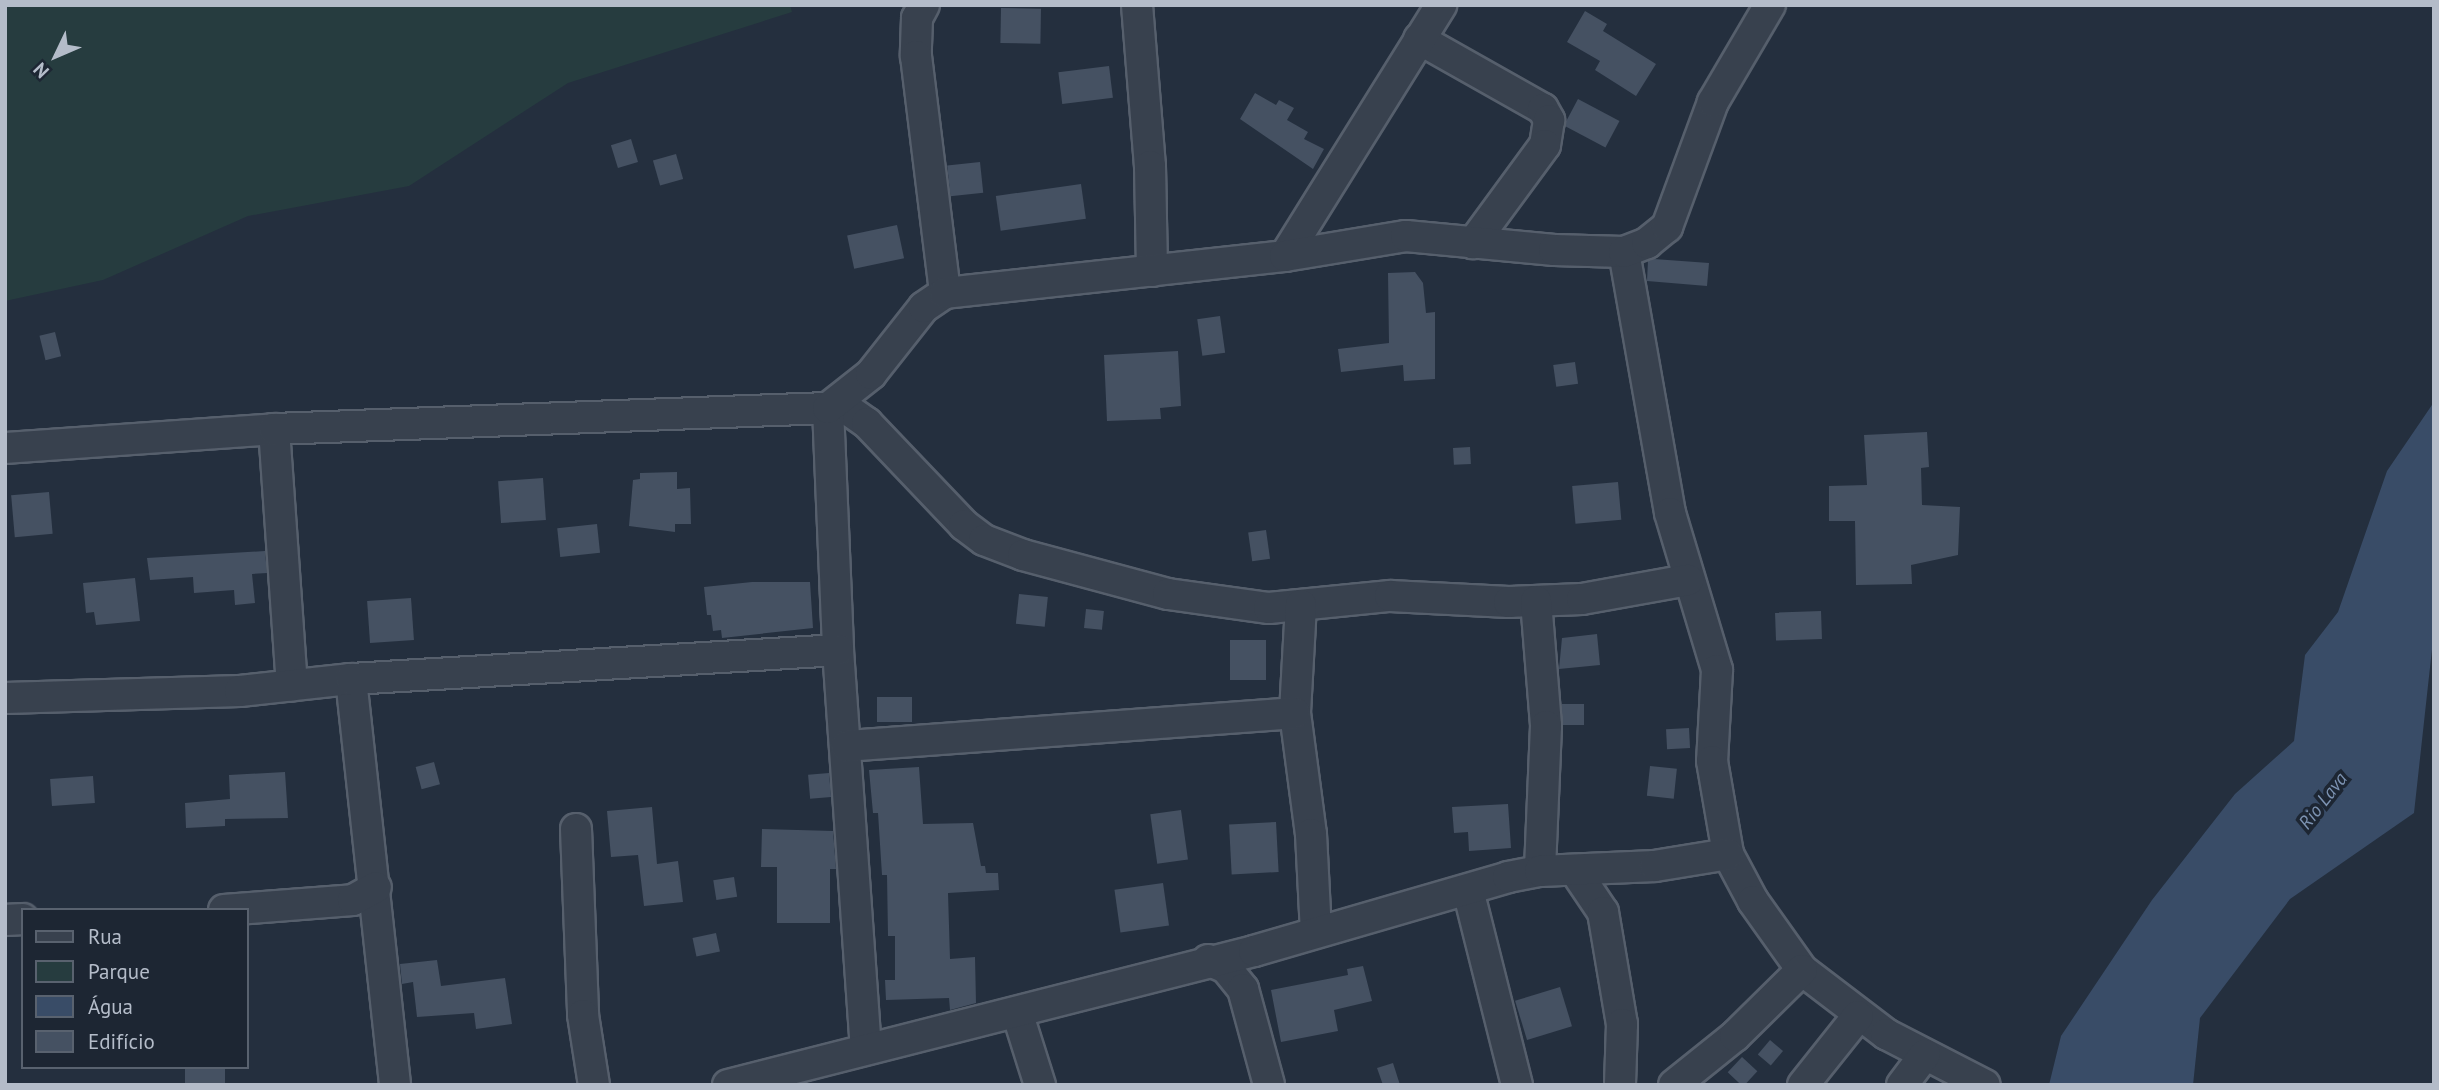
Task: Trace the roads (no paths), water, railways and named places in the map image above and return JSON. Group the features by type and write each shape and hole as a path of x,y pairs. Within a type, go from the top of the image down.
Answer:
{"street":[{"path":"924,5 917,18 916,56 946,293"},
{"path":"1137,5 1150,166 1152,271"},
{"path":"1285,256 1441,5"},
{"path":"832,405 871,374 924,307 946,293 1285,256 1406,236 1624,252 1647,243 1667,227 1713,102 1770,5"},
{"path":"1419,39 1543,109 1549,120 1545,145 1473,243"},
{"path":"1624,252 1670,513 1717,670 1713,761 1728,854 1753,901 1802,970 1858,1016 1925,1055 1985,1085"},
{"path":"832,405 838,650 866,1047"},
{"path":"5,448 274,429 832,405 867,423 964,525 984,540 1023,555 1168,594 1269,608 1390,596 1536,601 1582,599 1688,580"},
{"path":"274,429 292,685"},
{"path":"1536,601 1546,726 1540,871"},
{"path":"1301,605 1295,713 1311,834 1316,932"},
{"path":"5,698 292,685 351,679 838,650"},
{"path":"351,679 376,887 395,1085"},
{"path":"846,746 1295,713"},
{"path":"576,829 583,1015 594,1085"},
{"path":"728,1085 866,1047 1017,1012 1540,871 1576,872 1655,866 1728,854"},
{"path":"1576,872 1603,912 1622,1024 1620,1085"},
{"path":"248,908 353,900 376,887"},
{"path":"1468,890 1517,1085"},
{"path":"1208,960 1226,968 1243,989 1269,1085"},
{"path":"1674,1085 1735,1036 1802,970"},
{"path":"1017,1012 1040,1085"},
{"path":"1803,1085 1858,1016"},
{"path":"1902,1085 1925,1055"}],"water":[{"name":"Rio Lava","path":"2434,402 2434,631 2414,813 2290,899 2200,1018 2193,1085 2049,1085 2061,1036 2152,900 2235,794 2294,741 2305,655 2338,612 2387,471"}]}
